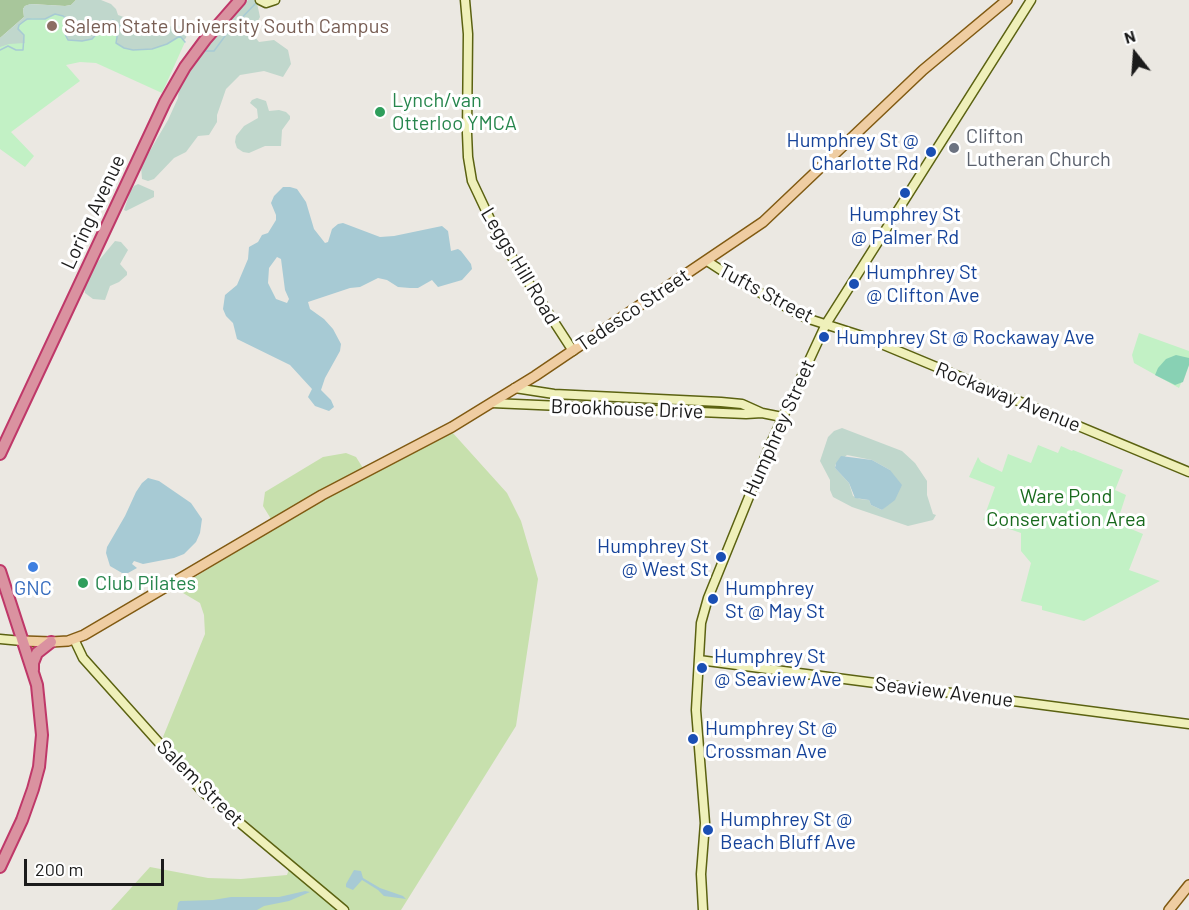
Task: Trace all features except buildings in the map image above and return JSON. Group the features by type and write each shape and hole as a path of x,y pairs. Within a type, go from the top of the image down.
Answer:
{"highway":[{"name":"Loring Avenue","path":"0,454 165,102 185,67 240,0"},
{"path":"0,571 39,694 42,721 39,767 26,810 0,867"},
{"path":"33,674 34,659 51,642"}],"main road":[{"path":"261,1 269,3 275,0"},
{"name":"Leggs Hill Road","path":"465,0 468,34 467,115 471,175 481,203 497,234 573,351"},
{"name":"Tedesco Street","path":"22,641 51,642 74,639 106,624 322,495 443,432 573,351 707,261 770,215 923,70 1006,0"},
{"name":"Humphrey Street","path":"703,910 701,874 705,814 696,720 701,623 708,598 782,417 826,324 1031,0"},
{"name":"Tufts Street","path":"707,261 806,318 826,324"},
{"name":"Rockaway Avenue","path":"826,324 862,336 1189,472"},
{"name":"Brookhouse Drive","path":"515,388 554,394 742,404 762,413 782,417"},
{"name":"Brookhouse Drive","path":"492,403 762,413"},
{"path":"0,639 22,641"},
{"name":"Salem Street","path":"74,639 83,658 203,792 344,910"},
{"name":"Seaview Avenue","path":"699,660 1189,724"},
{"path":"1169,910 1189,885"}],"green space":[{"path":"0,0 76,0 71,5 65,6 31,4 25,6 24,17 0,38"},
{"name":"Salem State University South Campus","path":"76,0 101,0 111,4 118,15 144,26 161,28 178,25 187,32 186,38 178,46 130,55 0,66 0,38 24,17 25,6 30,4 65,6 71,5"},
{"path":"248,0 260,0 257,3 260,17 253,30 255,37 259,42 274,40 288,50 291,64 283,77 264,71 240,75 226,89 217,115 217,122 209,135 198,136 186,152 174,158 154,179 148,181 142,179 141,166 168,120 178,98 179,89 189,71 213,36"},
{"path":"55,14 68,20 65,34 68,40 92,39 113,20 119,25 116,43 124,48 152,49 180,36 185,42 162,93 96,63 80,62 66,65 80,81 11,132 34,156 25,167 0,149 0,47 25,43 24,35 18,27 23,22 32,18 45,19"},
{"path":"257,98 266,101 269,111 286,112 290,119 282,130 281,146 265,146 249,153 243,152 237,148 236,136 244,126 258,118 257,109 250,103"},
{"path":"138,184 154,191 154,197 126,211 124,210 130,192"},
{"path":"115,241 121,242 128,250 120,264 127,275 110,286 105,300 93,299 85,293 84,284 96,264"},
{"path":"1139,333 1189,351 1189,365 1179,388 1134,363 1132,355"},
{"path":"1176,355 1189,358 1189,365 1183,382 1175,385 1155,375 1166,359"},
{"path":"842,428 902,451 915,463 927,481 927,495 933,514 936,515 933,520 908,526 852,507 833,497 830,480 820,461 828,437 834,431","holes":["847,455 872,460 890,470 887,505 882,510 871,505 869,500 853,496 849,483 835,468 835,465"]},
{"path":"452,432 507,493 521,521 538,579 516,726 401,910 111,910 150,867 208,878 241,879 287,875 292,860 202,783 163,737 205,634 204,615 200,603 183,593 180,586 294,517 289,508 271,519 263,506 265,492 323,457 346,453 356,457 368,476"},
{"name":"Ware Pond Conservation Area","path":"1038,445 1058,453 1061,446 1123,470 1115,490 1126,495 1117,523 1143,534 1129,570 1160,581 1084,621 1042,610 1042,606 1021,601 1031,563 1021,551 1021,533 983,520 995,487 969,477 978,457 981,462 1002,472 1008,454 1031,463"}],"water":[{"path":"283,187 297,189 306,202 314,229 325,243 328,242 332,229 343,223 380,237 442,226 448,231 451,251 458,249 471,264 472,269 462,280 438,287 432,280 418,288 410,288 398,287 387,280 378,278 360,287 350,288 308,302 310,309 333,329 341,344 340,351 321,390 331,400 334,407 329,411 315,406 308,397 312,389 290,365 237,339 233,323 223,309 225,295 237,285 248,259 249,247 258,242 262,235 268,233 276,220 271,203","holes":["277,257 281,259 285,290 289,299 287,303 276,299 268,283 269,268"]},
{"path":"841,456 872,460 890,470 902,485 895,500 882,510 871,505 869,500 855,498 849,483 835,468"},
{"path":"148,478 159,481 191,503 202,519 200,533 196,542 184,554 143,564 134,561 132,564 137,568 128,573 122,573 110,566 106,553 107,547 136,492"},
{"path":"354,870 361,871 363,878 380,888 406,899 384,896 362,880 353,890 346,887"},
{"path":"310,892 257,910 177,910 180,901 231,897 279,897"}],"waterway":[{"path":"204,51 214,51 228,32 256,3"},
{"path":"0,50 8,46 16,50 23,50 24,35 18,29 19,25 27,19 45,19 55,14 68,20 65,34 68,40 92,39 113,20 119,25 116,43 124,48 152,49 180,36 185,42"}],"place":[{"name":"Salem State University South Campus","path":"52,26"},
{"name":"Lynch/van Otterloo YMCA","path":"380,112"},
{"name":"Clifton Lutheran Church","path":"954,148"},
{"name":"Humphrey St @ Charlotte Rd","path":"931,152"},
{"name":"Humphrey St @ Palmer Rd","path":"905,193"},
{"name":"Humphrey St @ Clifton Ave","path":"854,284"},
{"name":"Humphrey St @ Rockaway Ave","path":"824,337"},
{"name":"Humphrey St @ West St","path":"721,557"},
{"name":"GNC","path":"33,567"},
{"name":"Club Pilates","path":"83,583"},
{"name":"Humphrey St @ May St","path":"713,599"},
{"name":"Humphrey St @ Seaview Ave","path":"702,668"},
{"name":"Humphrey St @ Crossman Ave","path":"693,739"},
{"name":"Humphrey St @ Beach Bluff Ave","path":"708,830"}]}
